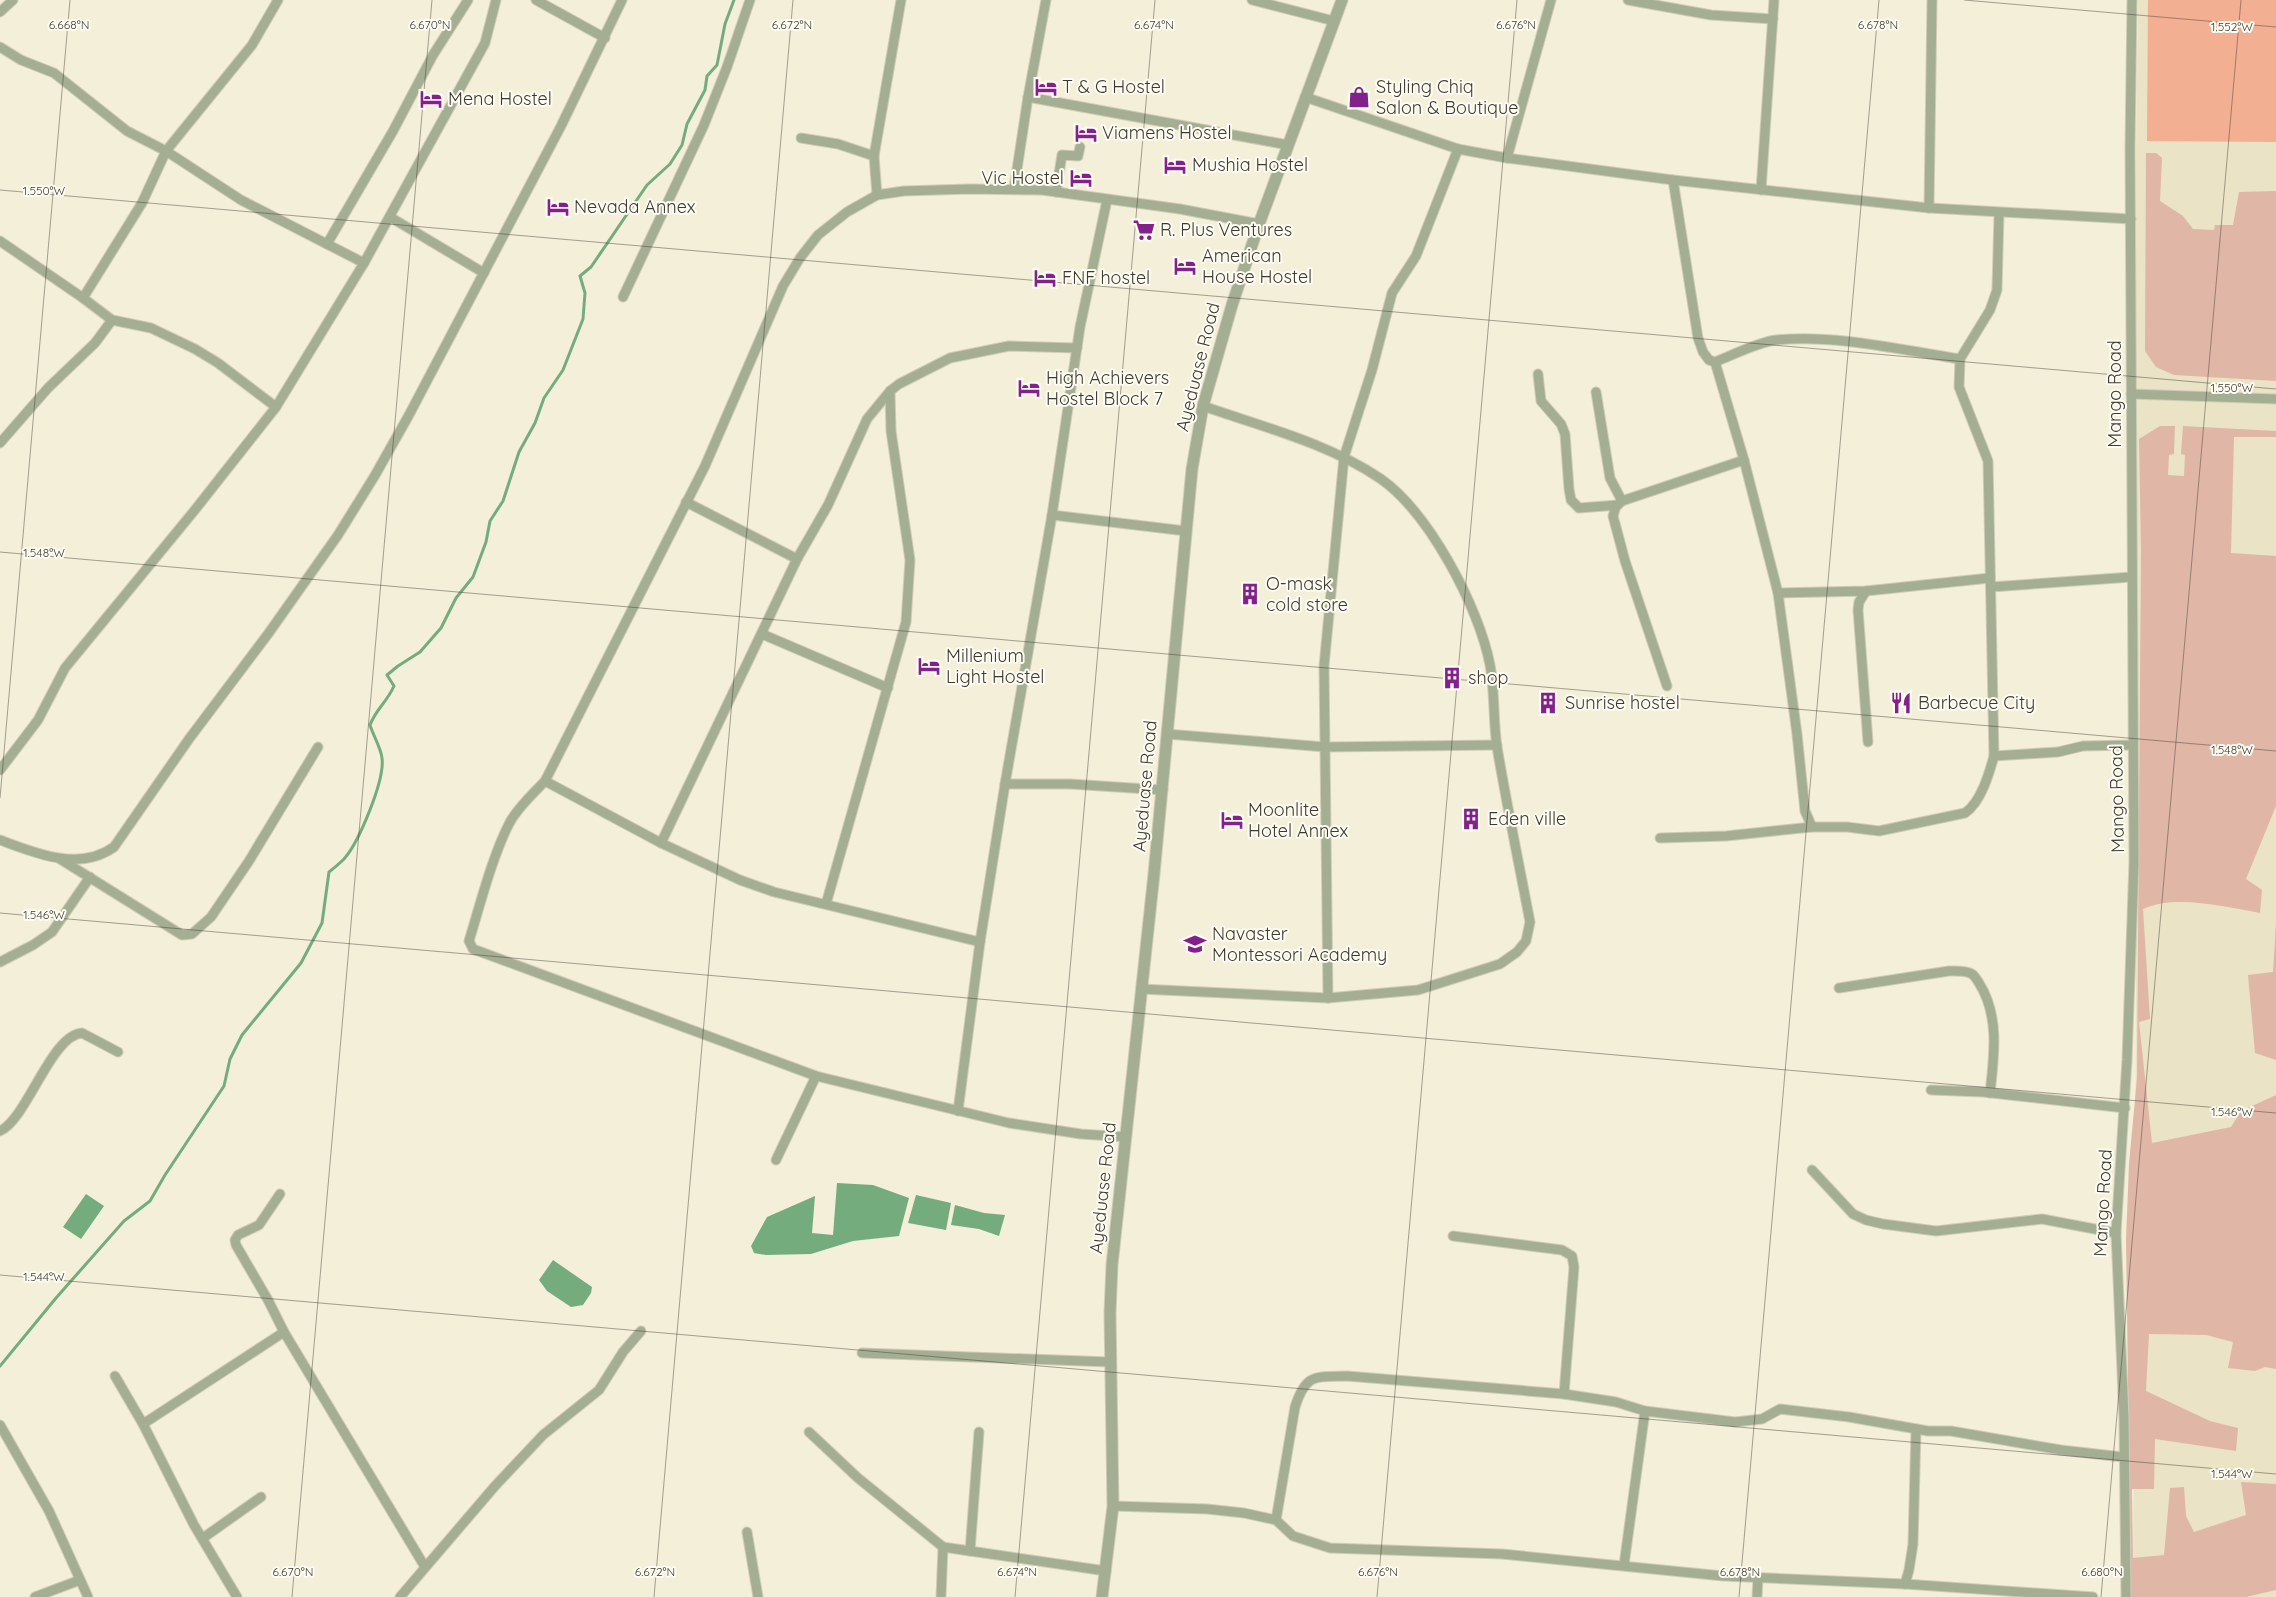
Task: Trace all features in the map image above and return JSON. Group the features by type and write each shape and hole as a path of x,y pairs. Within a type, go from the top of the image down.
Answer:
{"street":[{"path":"0,12 13,0"},
{"path":"83,298 142,203 166,151 252,45 278,0"},
{"path":"327,244 393,131 433,55 468,0"},
{"path":"0,770 38,720 66,668 194,512 276,407 364,263 485,43 496,0"},
{"path":"536,0 605,38"},
{"path":"0,840 37,854 58,858 89,858 106,853 114,847 188,739 268,634 338,535 405,423 561,126 622,0"},
{"path":"623,297 704,125 727,67 750,0"},
{"path":"877,195 874,156 901,0"},
{"path":"1014,189 1028,97 1046,0"},
{"path":"1252,0 1334,21"},
{"name":"Ayeduase Road","path":"1102,1597 1112,1506 1110,1362 1112,1265 1163,790 1192,469 1203,406 1232,305 1305,96 1342,0"},
{"path":"1507,158 1551,0"},
{"path":"1628,0 1711,16 1773,19"},
{"path":"1761,190 1774,0"},
{"path":"1929,208 1932,0"},
{"name":"Mango Road","path":"2126,1597 2123,1400 2116,1232 2125,1108 2134,862 2131,394 2132,0"},
{"path":"0,47 21,60 54,73 127,131 166,151 241,200 364,263"},
{"path":"1305,96 1458,149 1507,158 1673,180 1929,208 2131,219"},
{"path":"1028,97 1288,145"},
{"path":"801,138 838,144 874,156"},
{"path":"1056,192 1062,155 1078,156 1080,147"},
{"path":"1328,998 1324,666 1344,457 1372,370 1392,293 1416,256 1458,149"},
{"path":"1673,180 1698,338 1703,352 1709,360 1715,362 1774,340 1791,339 1846,342 1960,359"},
{"path":"1126,1137 1081,1134 1039,1128 958,1112 816,1076 470,946 469,941 510,822 522,804 545,781 705,466 783,286 800,258 818,235 847,212 877,195 934,190 1014,189 1056,192 1196,212 1259,224"},
{"path":"958,1112 980,942 1005,784 1052,515 1077,348 1107,200"},
{"path":"1660,838 1726,836 1812,827 1847,827 1879,831 1965,813 1971,808 1981,791 1994,756 1988,461 1959,387 1960,359 1990,310 1997,290 1999,213"},
{"path":"390,217 484,273"},
{"path":"0,241 112,320 151,328 195,349 218,363 276,407"},
{"path":"0,444 48,388 95,343 112,320"},
{"path":"661,843 797,559 828,505 867,419 890,391 899,384 950,358 1009,346 1077,348"},
{"path":"1715,362 1744,460 1778,594 1797,734 1805,811 1812,827"},
{"path":"1538,374 1541,401 1561,424 1565,434 1571,500 1579,508 1620,503 1744,460"},
{"path":"826,904 906,622 910,572 904,512 891,431 890,391"},
{"path":"1596,392 1610,478 1620,503"},
{"path":"2131,394 2276,399"},
{"path":"1141,989 1328,998 1418,990 1500,964 1517,952 1526,941 1530,922 1497,745 1494,691 1484,639 1447,559 1428,528 1403,498 1381,480 1344,457 1203,406"},
{"path":"686,502 797,559"},
{"path":"1620,503 1613,516 1625,561 1667,686"},
{"path":"1052,515 1186,531"},
{"path":"1778,594 1866,591 1990,582 2132,577"},
{"path":"1866,591 1859,602 1858,610 1868,742"},
{"path":"762,634 888,688"},
{"path":"1167,734 1325,747 1497,745"},
{"path":"1994,756 2058,752 2083,746 2133,745"},
{"path":"58,858 182,935 192,934 211,917 249,861 318,748"},
{"path":"545,781 661,843 740,880 774,892 980,942"},
{"path":"1005,784 1070,784 1163,790"},
{"path":"0,962 33,945 52,932 90,877"},
{"path":"1839,988 1949,971 1973,974 1983,989 1991,1009 1995,1043 1990,1093"},
{"path":"0,1131 5,1129 52,1059 71,1036 76,1033 88,1035 118,1052"},
{"path":"776,1160 816,1076"},
{"path":"1931,1090 1990,1093 2125,1108"},
{"path":"1812,1170 1853,1214 1866,1220 1883,1224 1936,1231 2042,1219 2116,1232"},
{"path":"280,1194 259,1225 238,1235 235,1240 284,1332 425,1567"},
{"path":"1453,1236 1562,1250 1572,1256 1574,1266 1564,1394"},
{"path":"400,1597 495,1486 543,1435 599,1390 623,1352 641,1331"},
{"path":"143,1424 284,1332"},
{"path":"862,1353 1110,1362"},
{"path":"114,1376 143,1424 182,1503 237,1597"},
{"path":"1276,1520 1295,1407 1301,1388 1310,1380 1347,1376 1564,1394 1616,1402 1645,1410 1735,1422 1762,1419 1780,1409 1849,1417 1916,1429 1951,1431 2061,1450 2123,1457"},
{"path":"1624,1565 1645,1410"},
{"path":"0,1425 49,1511 88,1597"},
{"path":"1905,1584 1913,1544 1916,1429"},
{"path":"809,1432 858,1478 942,1547 1106,1571"},
{"path":"970,1551 979,1432"},
{"path":"203,1538 261,1497"},
{"path":"1112,1506 1207,1509 1244,1513 1276,1520 1293,1536 1330,1548 1486,1554 1758,1578 1905,1584 2093,1597"},
{"path":"747,1532 758,1597"},
{"path":"941,1597 942,1547"},
{"path":"1757,1597 1758,1578"},
{"path":"35,1597 80,1580"}],"shaded area":[{"path":"2138,0 2276,0 2276,1597 2133,1597 2136,1010 2134,300"},
{"path":"2148,0 2276,0 2276,142 2147,141"},
{"path":"2146,153 2156,153 2162,158 2160,201 2183,216 2193,229 2214,230 2215,225 2233,225 2239,192 2276,191 2276,381 2174,375 2156,367 2145,351"},
{"path":"2160,426 2175,426 2174,454 2169,455 2168,475 2184,476 2185,455 2181,454 2183,426 2276,431 2276,437 2234,437 2231,553 2276,556 2276,806 2246,879 2262,890 2260,913 2216,905 2185,902 2170,902 2143,909 2150,1019 2139,1022 2152,1143 2231,1127 2241,1111 2276,1095 2276,1369 2265,1367 2255,1371 2228,1368 2233,1342 2206,1335 2149,1334 2146,1391 2210,1421 2238,1428 2236,1451 2155,1439 2154,1489 2132,1489 2133,1558 2164,1555 2170,1488 2184,1487 2186,1516 2194,1532 2246,1515 2241,1482 2276,1484 2276,1590 2246,1597 2131,1597 2126,1240 2129,1164 2137,1078 2141,552 2139,439"},
{"path":"2276,923 2276,1060 2255,1053 2248,975 2273,972"},
{"path":"837,1183 873,1185 909,1198 899,1236 853,1241 811,1254 766,1255 754,1253 751,1246 767,1217 815,1196 812,1233 833,1235"},
{"path":"86,1194 104,1206 81,1239 63,1227"},
{"path":"916,1195 951,1203 946,1230 908,1223"},
{"path":"955,1205 984,1213 1005,1215 999,1236 979,1229 951,1225"},
{"path":"553,1260 592,1287 591,1293 583,1305 571,1307 547,1291 539,1280"}],"waterway":[{"path":"0,1366 56,1298 124,1221 150,1201 224,1086 230,1059 242,1035 301,963 322,923 329,872 350,851 370,810 375,795 382,768 382,758 370,725 375,714 394,686 387,675 420,652 441,628 456,598 473,577 486,542 490,521 503,501 519,452 535,423 544,398 563,370 583,319 585,293 580,276 591,267 647,185 670,164 682,145 687,124 705,90 707,76 717,65 725,24 734,0"}],"place":[{"name":"T & G Hostel","path":"1046,87"},
{"name":"Styling Chiq Salon & Boutique","path":"1359,97"},
{"name":"Mena Hostel","path":"431,99"},
{"name":"Viamens Hostel","path":"1086,133"},
{"name":"Mushia Hostel","path":"1175,165"},
{"name":"Vic Hostel","path":"1081,178"},
{"name":"Nevada Annex","path":"558,207"},
{"name":"R. Plus Ventures","path":"1144,230"},
{"name":"American House Hostel","path":"1185,266"},
{"name":"FNF hostel","path":"1045,278"},
{"name":"High Achievers Hostel Block 7","path":"1029,388"},
{"name":"O-mask cold store","path":"1250,594"},
{"name":"Millenium Light Hostel","path":"929,666"},
{"name":"shop","path":"1452,678"},
{"name":"Sunrise hostel","path":"1548,703"},
{"name":"Barbecue City","path":"1901,703"},
{"name":"Eden ville","path":"1471,819"},
{"name":"Moonlite Hotel Annex","path":"1232,820"},
{"name":"Navaster Montessori Academy","path":"1195,944"}]}
